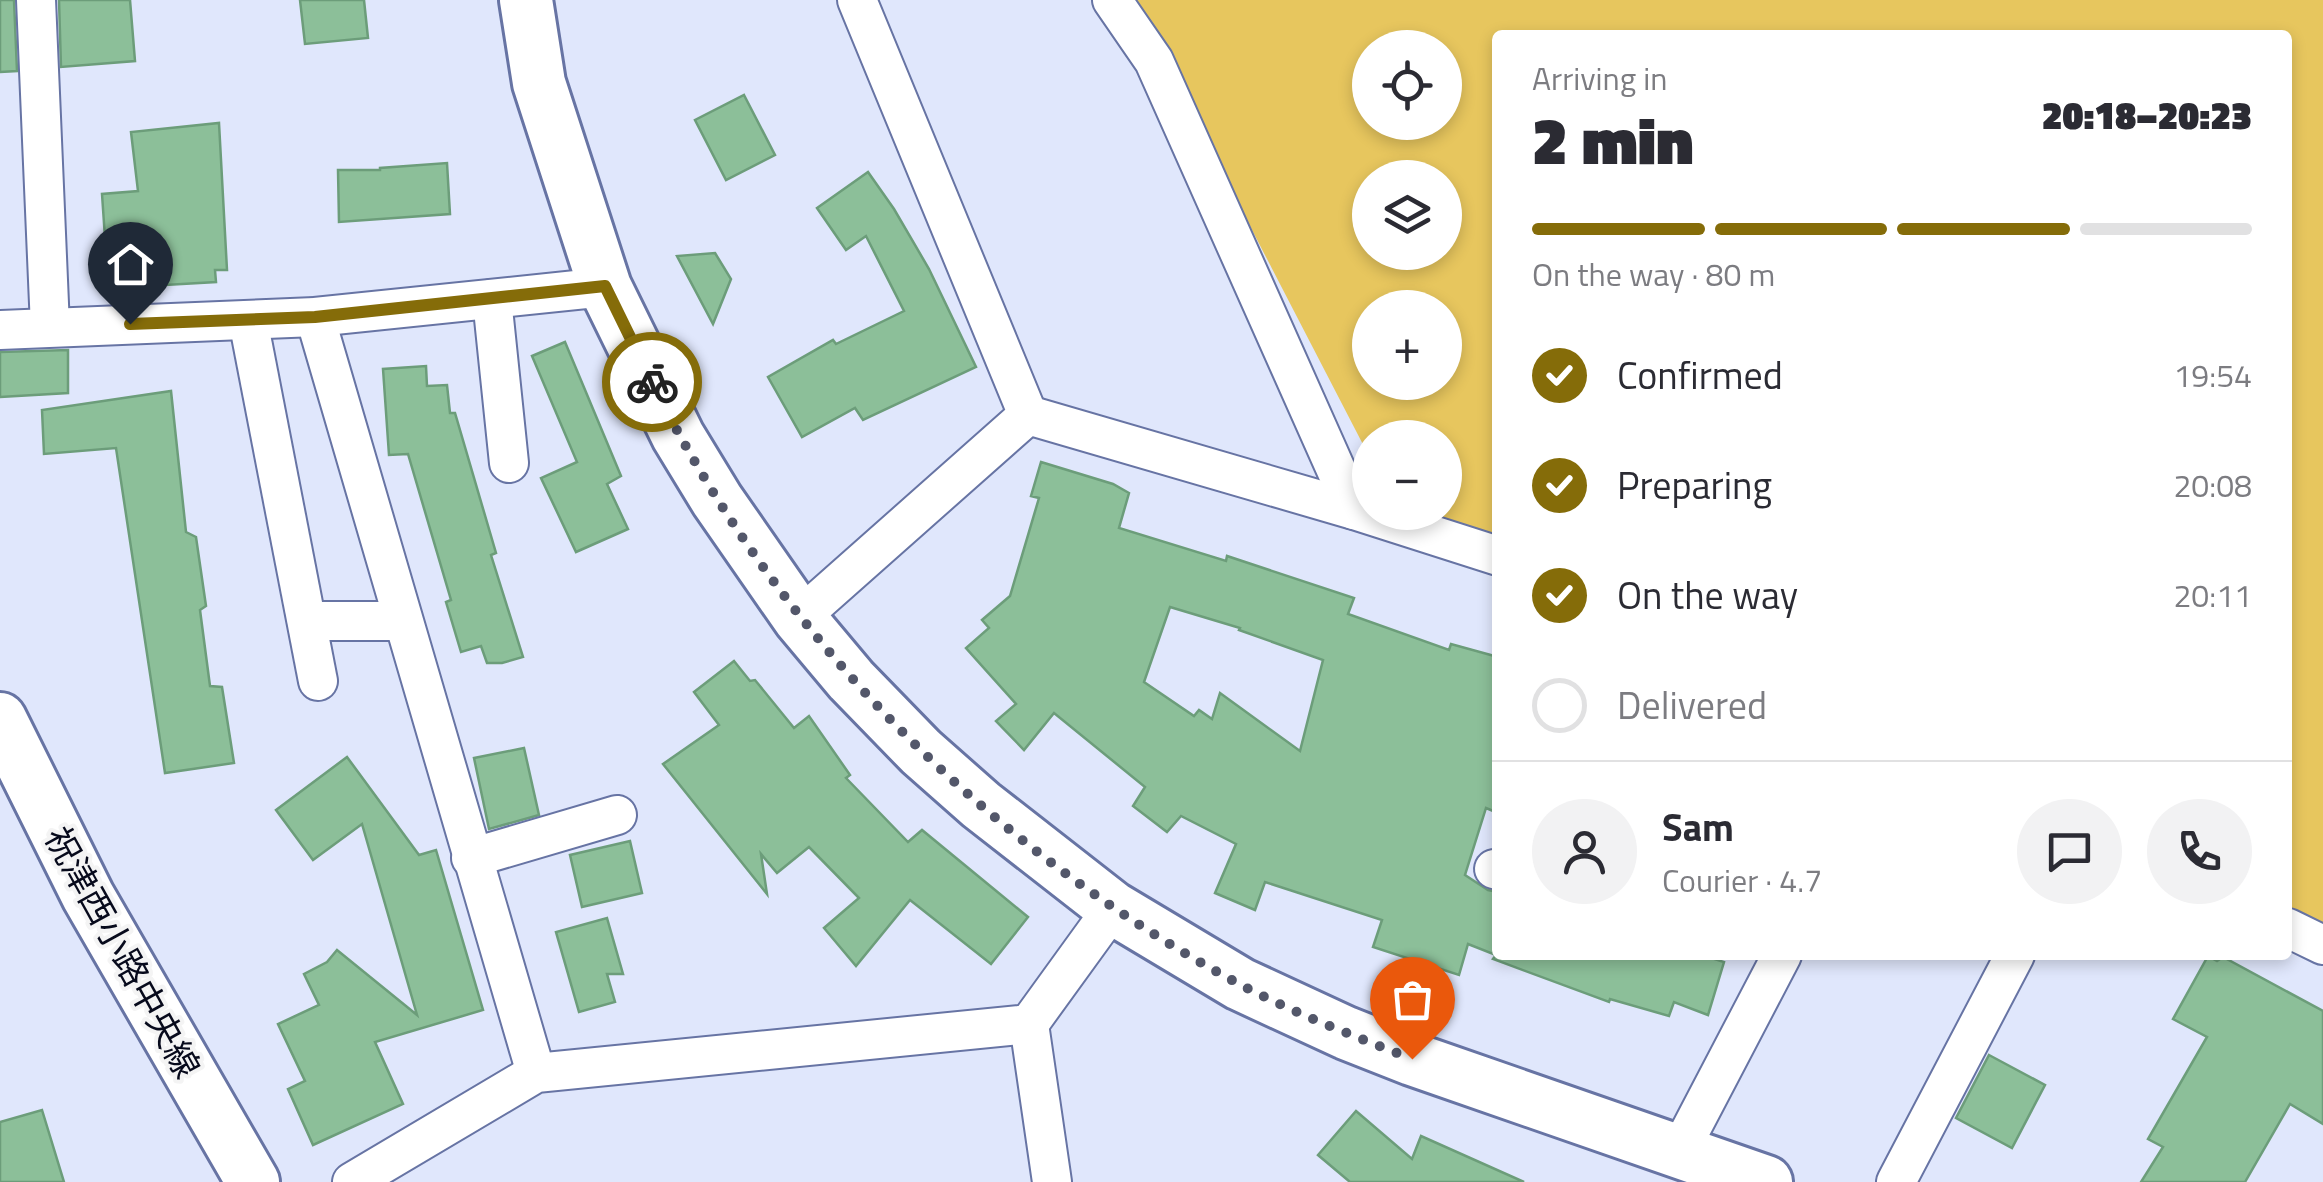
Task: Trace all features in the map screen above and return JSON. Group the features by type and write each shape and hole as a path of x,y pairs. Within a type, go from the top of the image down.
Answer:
{"main road":[{"path":"526,0 539,82 605,286 678,436 799,618 921,752 981,805 1113,908 1240,984 1346,1034 1766,1182"},
{"name":"祝津西小路中央線","path":"0,718 88,896 252,1182"}],"street":[{"path":"36,0 50,327"},
{"path":"858,0 1028,415"},
{"path":"1112,0 1154,61 1352,506"},
{"path":"0,330 315,317 605,286"},
{"path":"492,299 510,463"},
{"path":"315,317 536,1073"},
{"path":"248,320 318,681"},
{"path":"1028,415 1352,509"},
{"path":"799,618 1028,415"},
{"path":"1417,530 1492,554"},
{"path":"307,621 403,621"},
{"path":"471,858 617,815"},
{"path":"1052,1182 1030,1024 1113,908"},
{"path":"2292,930 2323,945"},
{"path":"1678,1152 1779,960"},
{"path":"1896,1182 2013,960"},
{"path":"352,1182 536,1073 1030,1024"}],"shaded area":[{"path":"1133,0 2323,0 2323,925 2292,909 2292,30 1492,30 1492,538 1462,529 1462,420 1352,420 1352,423"}],"building":[{"path":"0,0 14,0 17,71 0,72"},
{"path":"59,0 130,0 135,61 61,67"},
{"path":"300,0 364,0 368,38 305,44"},
{"path":"744,95 775,155 726,180 695,120"},
{"path":"219,123 227,270 215,270 216,282 148,286 147,279 108,282 102,194 138,191 131,132"},
{"path":"447,163 450,214 339,222 338,170"},
{"path":"868,172 929,269 976,367 863,420 855,408 802,437 768,377 833,340 836,344 904,311 866,236 846,250 817,208"},
{"path":"715,253 731,279 713,324 677,256"},
{"path":"565,342 621,476 607,484 628,529 576,552 541,478 577,462 532,356"},
{"path":"68,350 68,393 0,397 0,352"},
{"path":"426,366 427,386 447,385 450,413 455,413 496,553 491,555 523,657 487,663 481,646 461,652 446,602 451,600 408,454 389,455 383,369"},
{"path":"171,391 186,532 196,537 206,606 200,610 210,686 222,687 234,763 165,773 116,448 44,454 42,410"},
{"path":"1041,462 1113,484 1129,493 1119,528 1226,561 1227,556 1354,598 1348,614 1449,650 1451,644 1492,655 1492,810 1486,808 1465,875 1492,891 1492,953 1468,944 1459,975 1373,947 1382,920 1265,882 1255,910 1215,893 1236,844 1181,816 1167,832 1133,806 1145,787 1054,713 1024,750 996,721 1016,704 966,648 989,628 982,620 1010,596 1039,498 1031,496","holes":["1170,607 1323,660 1300,751 1220,693 1212,719 1199,710 1194,716 1144,682"]},
{"path":"734,661 794,728 809,716 850,775 846,778 908,842 922,830 1028,917 991,964 910,900 856,966 824,928 859,898 809,847 777,873 761,854 767,894 663,764 719,725 694,692"},
{"path":"524,748 539,815 489,829 474,758"},
{"path":"347,757 419,855 436,850 483,1010 375,1042 403,1104 313,1145 288,1089 305,1081 278,1024 319,1005 304,974 327,962 337,950 417,1015 362,824 313,860 276,810"},
{"path":"630,841 642,893 582,907 570,855"},
{"path":"607,918 623,974 607,974 615,1002 579,1012 556,932"},
{"path":"1496,960 1724,962 1708,1015 1674,1002 1669,1016 1610,999 1609,1002"},
{"path":"2206,960 2229,960 2323,1011 2323,1124 2290,1104 2245,1182 2141,1182 2163,1147 2148,1139 2207,1037 2173,1019"},
{"path":"1989,1055 2045,1085 2012,1148 1956,1118"},
{"path":"42,1110 64,1182 0,1182 0,1122"},
{"path":"1356,1111 1412,1159 1421,1136 1524,1182 1350,1182 1318,1155"}],"way so far":[{"path":"652,382 678,436 799,618 921,752 981,805 1113,908 1240,984 1346,1034 1412,1059"}],"route":[{"path":"130,324 315,317 605,286 652,382"}]}
